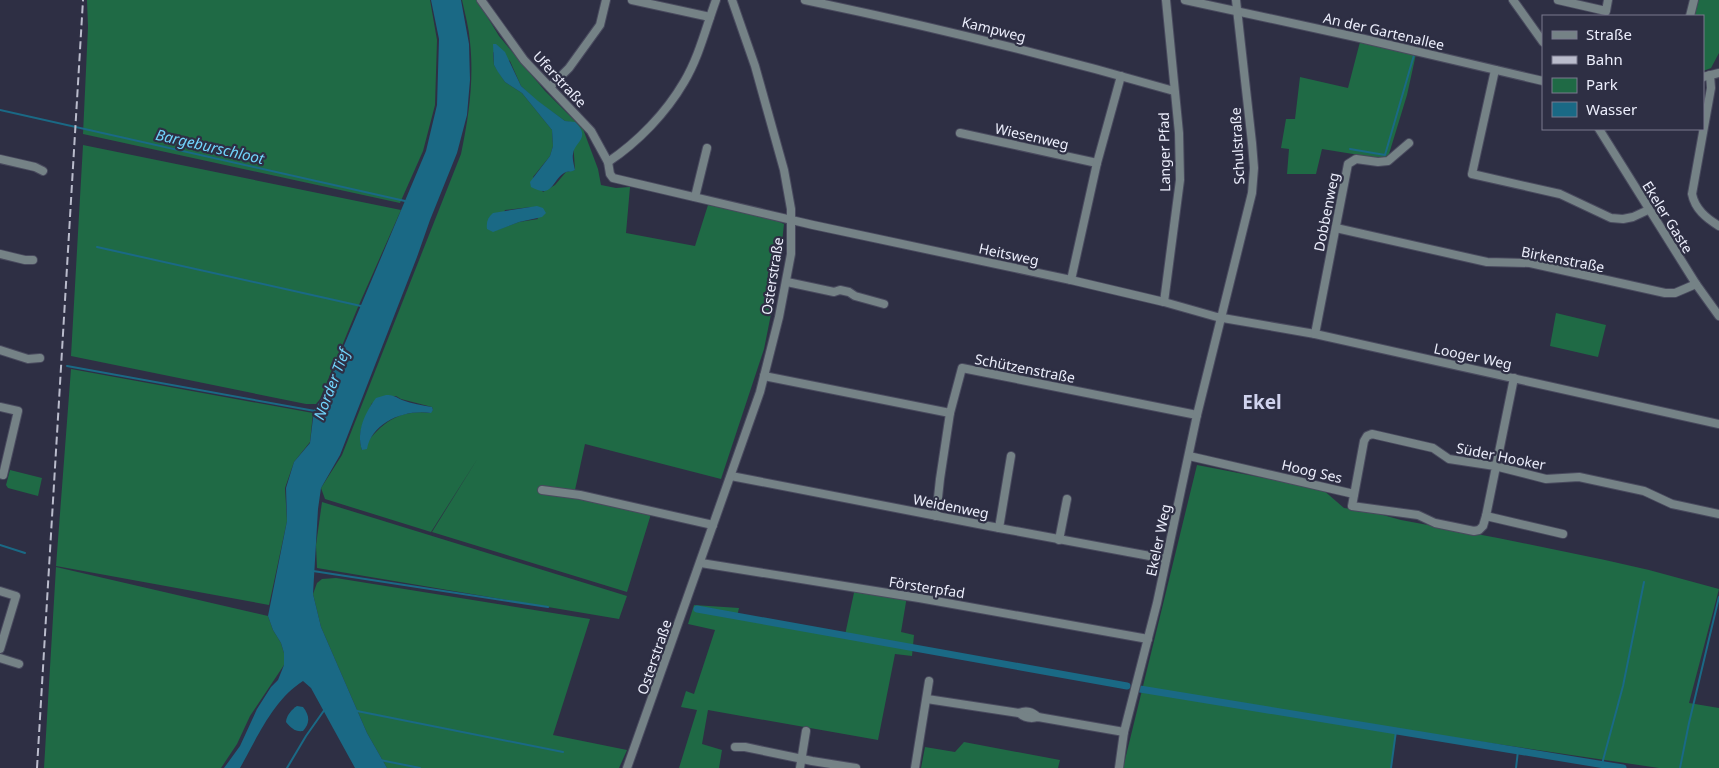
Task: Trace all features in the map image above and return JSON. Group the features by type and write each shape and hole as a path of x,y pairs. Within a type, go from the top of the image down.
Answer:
{"street":[{"name":"Uferstraße","path":"481,0 524,60 592,131 608,162 610,174 613,178"},
{"path":"550,87 569,68 600,25 606,0"},
{"path":"632,0 710,18"},
{"path":"608,162 646,130 667,106 684,81 698,51 716,0"},
{"name":"Osterstraße","path":"627,768 714,525 764,376 787,282 791,254 792,220 784,170 762,91 732,0"},
{"name":"Kampweg","path":"805,0 997,43 1174,91"},
{"name":"Langer Pfad","path":"1164,302 1180,180 1179,133 1166,0"},
{"name":"An der Gartenallee","path":"1185,0 1542,81"},
{"name":"Schulstraße","path":"1221,318 1254,180 1252,143 1236,0"},
{"path":"1513,0 1542,41"},
{"path":"1558,0 1606,11 1608,0"},
{"path":"1690,15 1694,0"},
{"path":"1495,70 1472,174 1560,194 1611,218 1623,219 1633,217 1648,210"},
{"path":"1704,127 1711,88 1706,76 1719,73"},
{"path":"1071,280 1098,163 1121,76"},
{"name":"Ekeler Gaste","path":"1600,130 1648,210 1719,316"},
{"path":"1703,130 1692,194 1693,200 1701,212 1719,226"},
{"name":"Wiesenweg","path":"960,133 1098,163"},
{"name":"Dobbenweg","path":"1315,334 1348,164 1356,159 1378,162 1388,161 1409,143"},
{"path":"695,197 707,148"},
{"path":"0,159 35,167 42,171"},
{"name":"Heitsweg","path":"613,178 792,220 1071,280 1164,302 1221,318"},
{"name":"Birkenstraße","path":"1336,228 1487,262 1530,263 1665,292 1675,293 1696,284"},
{"path":"0,254 33,260"},
{"path":"787,282 834,292 840,290 849,292 854,296 884,304"},
{"name":"Looger Weg","path":"1221,318 1315,334 1719,424"},
{"name":"Ekeler Weg","path":"1119,768 1124,732 1148,639 1221,318"},
{"path":"0,350 28,358 40,358"},
{"name":"Schützenstraße","path":"950,412 962,368 1198,415"},
{"path":"764,376 950,412 936,516"},
{"path":"1514,378 1486,516 1563,534"},
{"path":"0,407 18,411 2,475 0,474"},
{"name":"Süder Hooker","path":"1354,494 1364,441 1372,434 1433,448 1449,459 1495,466 1546,479 1579,477 1644,491 1672,504 1719,514"},
{"path":"999,528 1011,456"},
{"name":"Hoog Ses","path":"1189,456 1354,494 1352,506 1418,516 1434,524 1474,531 1480,530 1486,516"},
{"name":"Weidenweg","path":"731,476 1166,559"},
{"path":"542,490 580,495 714,525"},
{"path":"1060,540 1067,499"},
{"name":"Försterpfad","path":"701,562 1148,639"},
{"path":"0,591 16,596 0,649"},
{"path":"0,658 19,664"},
{"path":"915,768 929,681"},
{"path":"927,699 1124,732"},
{"path":"800,768 806,731"},
{"path":"735,747 745,747 856,768"}],"green space":[{"path":"87,0 430,0 437,40 435,105 423,151 400,203 83,134 88,27"},
{"path":"462,0 477,0 499,36 545,91 583,129 598,169 601,185 616,188 630,187 626,233 695,246 708,205 770,218 784,224 778,279 764,349 721,479 585,444 575,490 651,514 627,592 432,532 478,458 431,532 325,499 321,488 342,455 461,154 471,84 468,26","holes":["493,52 510,61 521,86 537,101 565,121 570,122 575,170 566,172 555,185 543,192 533,177 550,156 553,146 552,130 522,93 505,82 494,65","531,207 538,219 519,222 497,230 505,210","396,396 432,407 433,410 430,413 409,413 391,420 375,433 362,450 360,443 361,431 372,403"]},
{"path":"1696,0 1719,0 1719,53 1711,68 1704,71 1704,15 1692,15"},
{"path":"1361,38 1416,54 1407,95 1389,154 1384,159 1322,149 1316,174 1287,174 1289,149 1281,148 1286,119 1295,119 1300,77 1348,88"},
{"path":"83,145 401,210 320,399 316,404 306,404 71,356"},
{"path":"1556,313 1606,325 1598,357 1550,346"},
{"path":"71,369 313,413 310,442 294,462 285,488 287,521 269,605 56,566"},
{"path":"1197,465 1322,489 1344,508 1372,512 1401,520 1605,560 1719,589 1689,703 1719,708 1719,768 1659,768 1402,730 1396,731 1391,768 1123,768"},
{"path":"10,470 42,478 38,496 8,488 6,485"},
{"path":"322,502 627,596 619,619 317,568 316,545"},
{"path":"56,567 268,616 273,630 281,643 284,653 284,665 250,716 237,744 221,768 44,768"},
{"path":"336,578 590,619 553,735 627,750 619,768 387,768 367,733 321,627 313,594 317,583 322,579"},
{"path":"855,588 907,596 901,632 914,635 912,656 895,654 878,740 708,710 702,744 722,750 719,768 679,768 697,710 681,707 686,691 694,694 715,630 688,624 694,605 739,608 737,617 845,635"},
{"path":"964,742 1060,760 1058,768 921,768 925,747 955,752"}],"water":[{"name":"Norder Tief","path":"431,0 461,0 469,44 470,80 467,115 457,153 340,455 321,488 313,594 321,627 367,733 387,768 355,768 311,688 303,681 292,689 274,709 259,732 240,768 224,768 240,746 257,709 271,687 278,680 284,665 284,653 281,643 273,630 268,616 287,521 286,488 294,462 310,443 314,410 321,400 426,151 437,105 439,39"},
{"path":"493,44 496,44 505,52 521,86 565,121 575,122 582,132 581,140 573,154 575,170 561,175 548,190 544,191 531,187 530,182 550,156 553,146 552,130 522,93 505,82 498,72 494,65"},
{"path":"537,206 543,208 546,213 542,217 519,222 493,232 487,229 488,220 493,213"},
{"path":"386,395 432,407 433,410 431,413 411,413 391,419 375,431 367,449 362,450 360,436 365,416 376,398"},
{"path":"297,706 303,707 308,716 307,725 303,731 293,729 286,722 287,717"}],"waterway":[{"path":"1350,149 1385,155 1414,55"},
{"name":"Bargeburschloot","path":"0,110 405,201"},
{"path":"97,247 361,306"},
{"name":"Norder Tief","path":"67,366 315,411"},
{"path":"0,545 25,553"},
{"path":"313,571 548,607"},
{"path":"1602,764 1623,686 1644,582"},
{"path":"1680,768 1719,597"},
{"path":"697,609 1127,686"},
{"path":"1140,689 1623,768"},
{"path":"287,768 325,709"},
{"path":"357,711 563,752"},
{"path":"1391,768 1396,731"},
{"path":"1516,768 1518,751"},
{"path":"380,760 420,768"}],"railway":[{"path":"37,768 83,0"}],"district":[{"name":"Ekel","path":"1262,402"}]}
